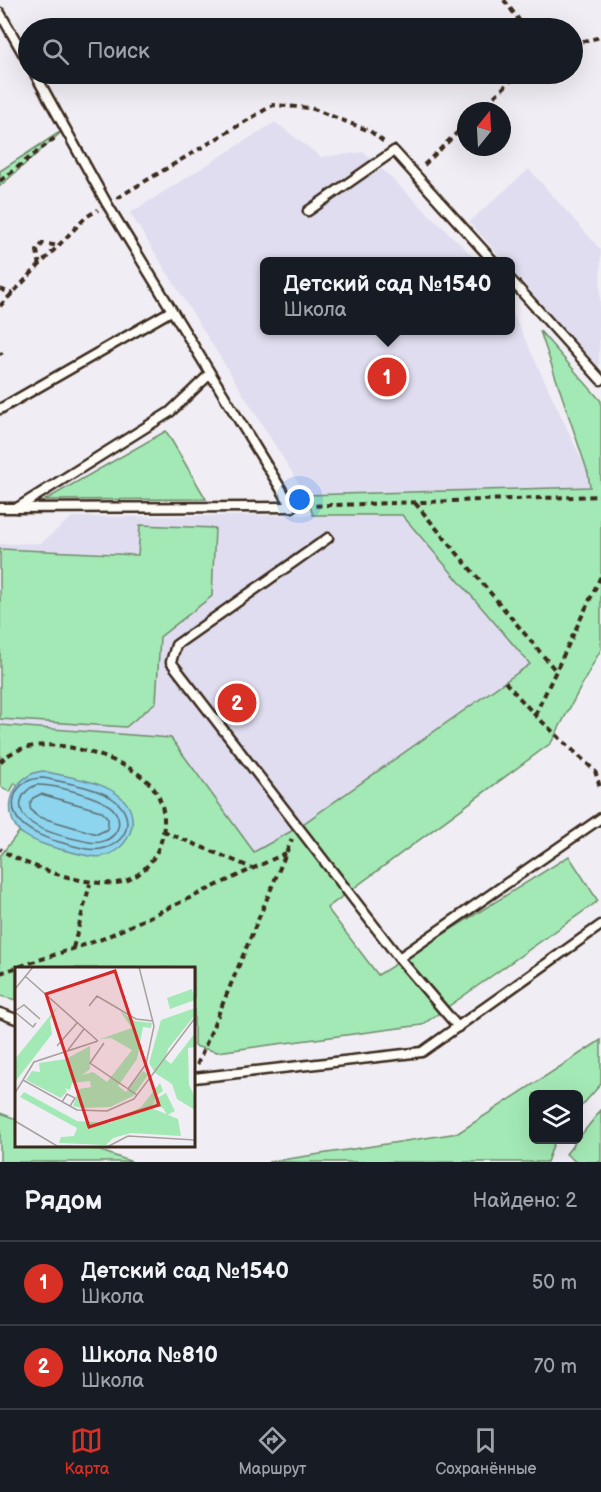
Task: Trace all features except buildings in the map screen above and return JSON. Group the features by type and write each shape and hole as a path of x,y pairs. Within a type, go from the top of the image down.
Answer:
{"lane":[{"path":"0,13 18,44"},
{"path":"41,84 107,204 292,507"},
{"path":"308,211 394,151 490,257"},
{"path":"515,285 601,380"},
{"path":"0,409 171,311"},
{"path":"17,508 171,412 210,374"},
{"path":"0,508 292,507"},
{"path":"328,538 176,645 171,662 399,958 458,1027"},
{"path":"399,958 601,818"},
{"path":"195,1076 422,1052 601,925"},
{"path":"0,1013 15,1019"}],"path":[{"path":"504,0 518,18"},
{"path":"583,42 601,37"},
{"path":"488,102 507,84"},
{"path":"0,306 86,217 273,105 311,108 370,131 394,151"},
{"path":"0,181 66,128"},
{"path":"415,174 457,133"},
{"path":"40,266 37,251 43,243 58,246"},
{"path":"0,289 13,294"},
{"path":"292,507 601,496"},
{"path":"415,503 556,671"},
{"path":"535,715 601,576"},
{"path":"505,682 535,715 595,771 601,790"},
{"path":"0,762 29,746 55,744 90,752 124,766 151,785 163,808 162,842 149,865 129,880 90,884 15,859 0,849"},
{"path":"195,1074 297,828"},
{"path":"163,831 252,868"},
{"path":"18,967 102,939 286,853"},
{"path":"73,949 90,884"},
{"path":"0,973 15,968"}],"shaded area":[{"path":"275,122 321,157 364,152 474,257 260,257 260,335 515,335 515,318 588,473 590,487 306,495 130,213"},
{"path":"529,169 601,250 599,369 515,274 515,257 500,257 469,222"},
{"path":"402,515 530,664 297,828 254,852 171,738 0,725 0,544 41,543 72,517"}],"green space":[{"path":"66,128 0,186 0,171"},
{"path":"540,331 601,401 601,649 551,743 327,908 378,975 569,856 598,901 422,1025 217,1052 195,1046 195,967 15,967 15,1000 0,996 0,856 19,832 57,848 85,855 15,783 10,792 0,786 0,725 171,738 254,852 297,828 530,664 402,515 313,515 306,495 590,487 588,473"},
{"path":"166,431 206,499 45,500"},
{"path":"140,525 215,528 212,596 160,637 156,702 126,727 0,719 0,549 138,555"},
{"path":"601,1040 601,1084 583,1104 583,1090 529,1090 529,1144 554,1144 547,1162 268,1162 458,1133"},
{"path":"601,1110 601,1162 576,1162 566,1154 574,1144 583,1144 583,1133"},
{"path":"0,1113 15,1119 15,1147 90,1147 132,1162 0,1162"}],"water":[{"path":"43,771 94,783 121,797 129,807 132,817 128,838 121,847 112,853 89,856 44,844 20,832 11,814 13,795 17,786 24,779"}],"place":[{"name":"Детский сад №1540","path":"387,377"},
{"name":"Школа №810","path":"237,703"}]}
